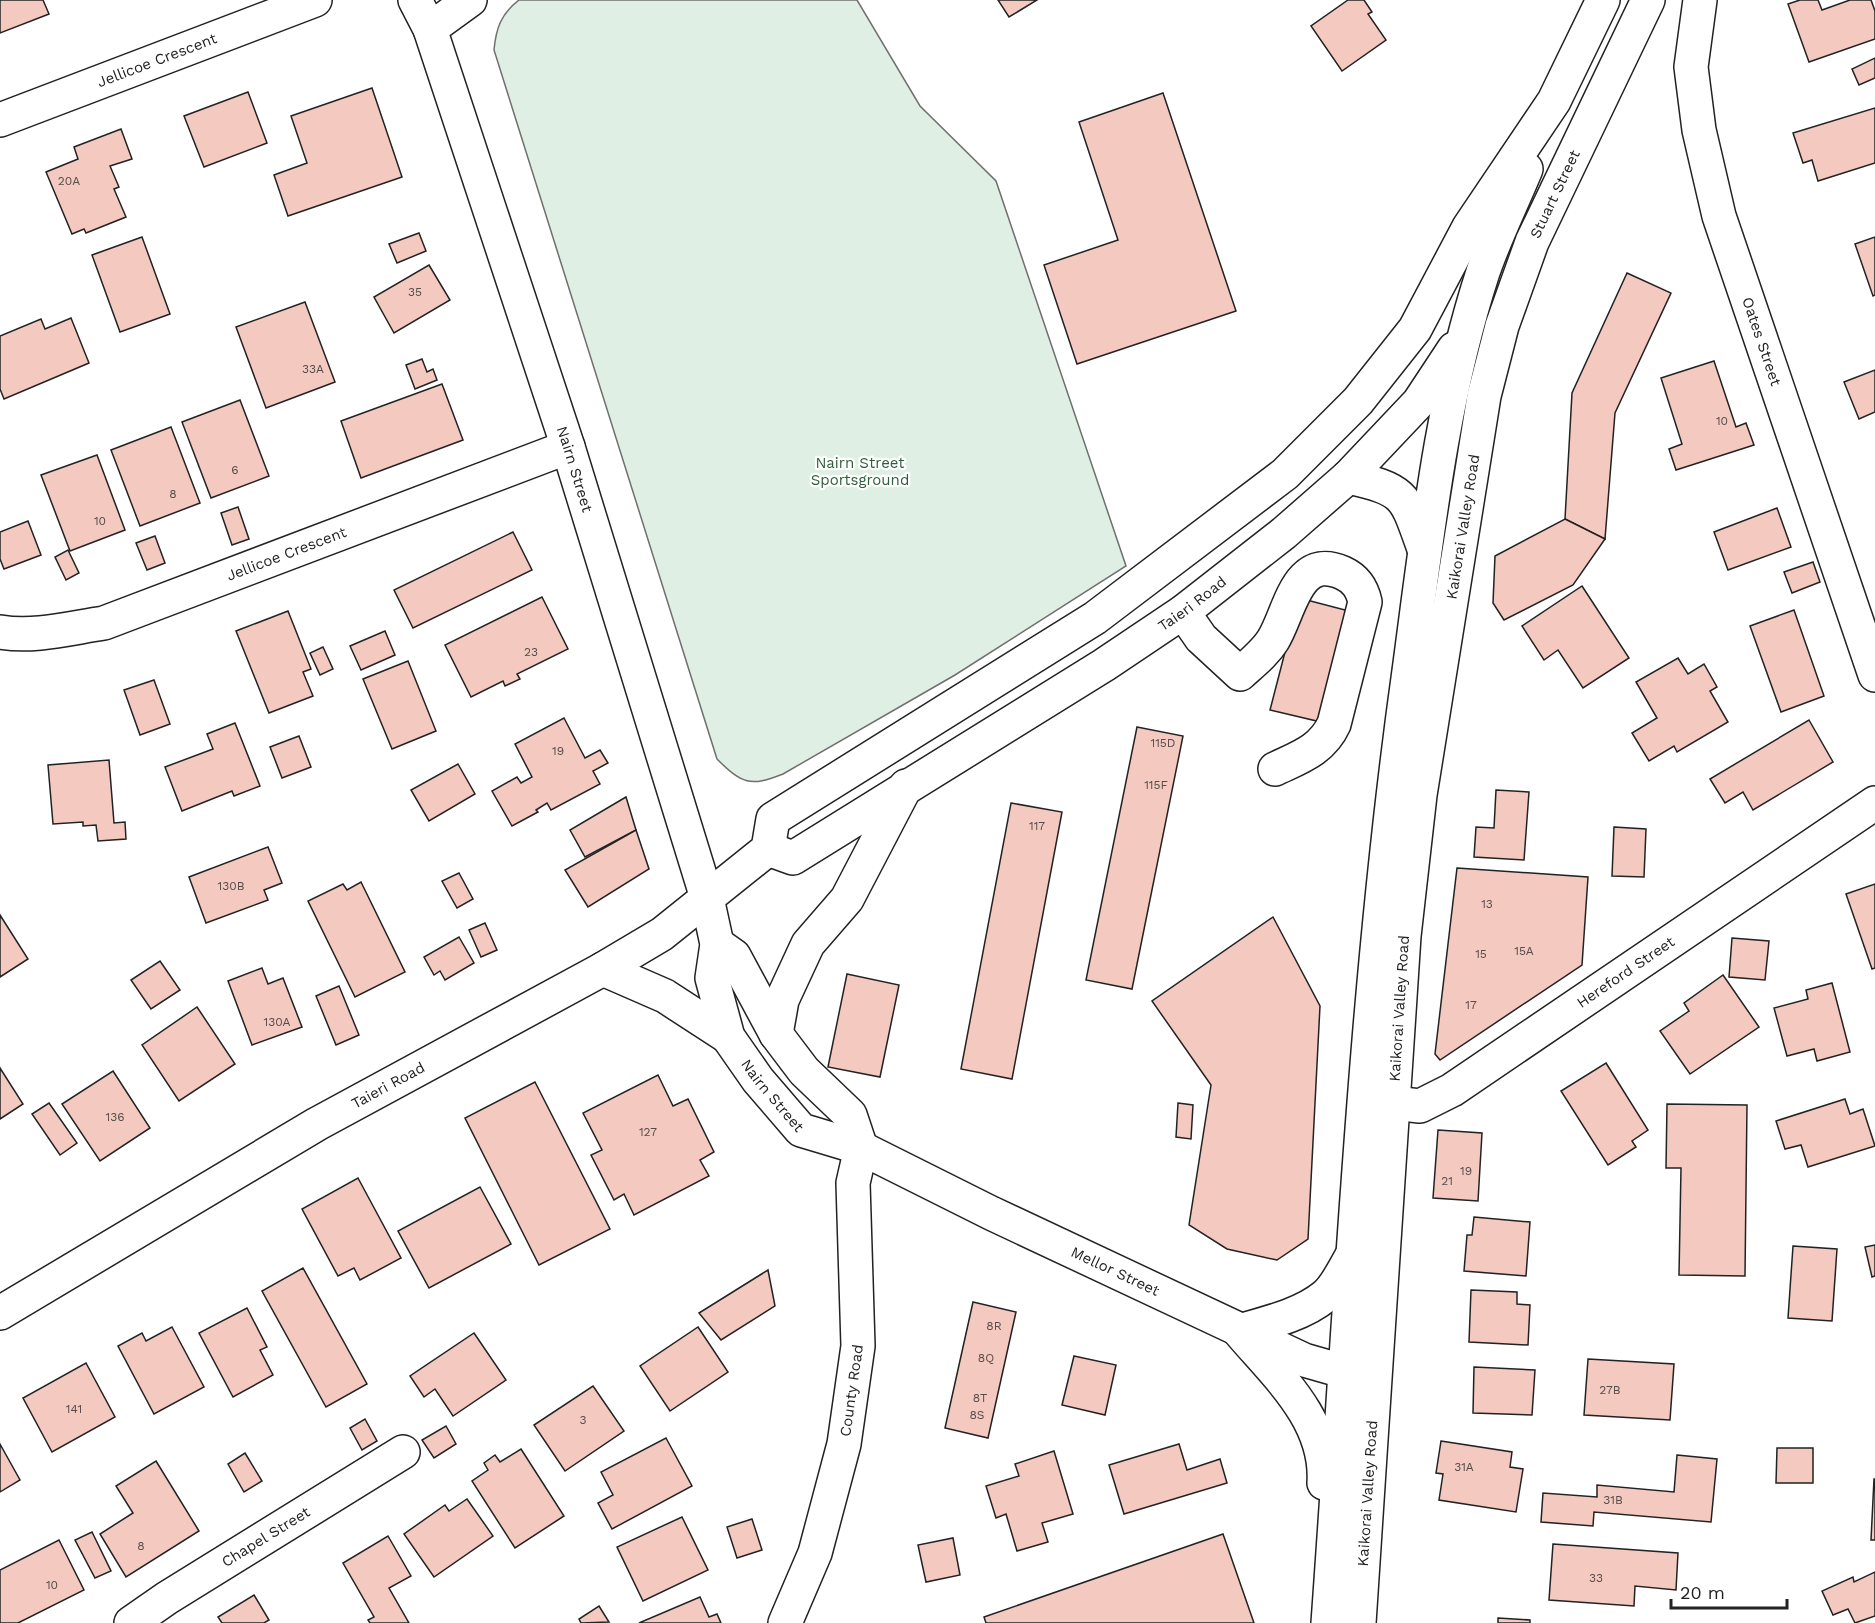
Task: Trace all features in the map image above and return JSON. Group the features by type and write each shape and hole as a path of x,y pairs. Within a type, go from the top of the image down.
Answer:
{"main road":[{"name":"Jellicoe Crescent","path":"0,120 315,0"},
{"name":"Nairn Street","path":"415,0 430,28 568,447 707,898 717,944 712,978 728,1037 758,1080 801,1130 861,1148"},
{"path":"430,28 470,0"},
{"path":"1466,332 1484,269 1554,101 1603,0"},
{"name":"Stuart Street","path":"1484,396 1502,326 1532,242 1648,0"},
{"name":"Oates Street","path":"1700,0 1691,67 1699,130 1719,216 1875,675"},
{"path":"768,849 773,819 1095,618 1285,474 1358,401 1415,329 1469,227 1554,101"},
{"name":"Taieri Road","path":"0,1313 317,1124 603,969 662,934 768,849 793,858 1104,665 1183,612 1284,533 1348,477 1419,402 1466,332 1532,242"},
{"name":"Kaikorai Valley Road","path":"1359,1623 1361,1374 1380,1101 1392,792 1444,426 1466,332"},
{"name":"Kaikorai Valley Road","path":"1328,1623 1361,1374 1354,1252 1380,1101 1404,936 1420,795 1484,396"},
{"name":"Jellicoe Crescent","path":"0,632 14,634 49,632 104,623 568,447"},
{"path":"1348,477 1394,490 1406,503 1425,550"},
{"path":"1183,612 1201,638 1240,674 1272,641 1292,595 1305,577 1315,571 1334,570 1353,578 1359,585 1365,602 1334,724 1328,737 1315,749 1275,769"},
{"path":"776,1034 783,1000 808,944 847,899 906,786"},
{"name":"Hereford Street","path":"1380,1101 1420,1106 1452,1090 1875,803"},
{"path":"717,944 734,956 776,1034 804,1071 850,1115 861,1148"},
{"name":"Nairn Street","path":"603,969 665,996 728,1037"},
{"name":"Mellor Street","path":"861,1148 1239,1331 1304,1360 1361,1374"},
{"name":"County Road","path":"785,1623 815,1553 844,1444 858,1346 853,1183 861,1148"},
{"path":"1317,1623 1325,1465 1317,1434 1306,1412 1293,1394 1239,1331 1276,1321 1326,1295 1354,1252"},
{"name":"Chapel Street","path":"131,1623 167,1598 403,1452"}],"green space":[{"name":"Nairn Street Sportsground","path":"519,0 857,0 920,106 996,181 1126,566 955,675 783,774 754,782 733,774 717,759 494,50 500,22"}],"building":[{"path":"0,0 43,0 49,14 0,33"},
{"path":"998,0 1037,0 1009,17"},
{"path":"1348,0 1364,0 1372,12 1368,14 1386,40 1342,71 1311,26"},
{"path":"1800,0 1818,0 1822,10 1850,0 1871,0 1875,11 1875,39 1809,62 1788,4"},
{"path":"1875,58 1875,78 1859,85 1852,69"},
{"path":"372,88 402,177 288,216 274,175 307,163 291,116"},
{"path":"248,92 267,143 204,167 184,116"},
{"path":"1163,93 1236,311 1077,364 1044,265 1118,240 1079,122"},
{"path":"1875,108 1875,163 1818,181 1812,160 1803,163 1793,133"},
{"path":"121,129 132,159 110,166 119,187 114,189 126,217 86,233 84,229 72,234 46,172 78,159 74,147"},
{"path":"419,233 426,251 397,263 389,244"},
{"path":"142,237 170,314 120,332 92,255"},
{"path":"1875,237 1875,295 1873,296 1855,244"},
{"path":"429,265 450,300 394,333 374,297"},
{"path":"1627,273 1671,293 1615,413 1605,539 1565,519 1572,393"},
{"path":"305,302 335,382 266,408 236,327"},
{"path":"71,318 89,363 4,399 0,389 0,336 41,319 45,329"},
{"path":"422,359 427,372 433,369 437,380 415,389 406,365"},
{"path":"1714,361 1736,427 1746,423 1754,445 1676,470 1669,449 1682,444 1661,378"},
{"path":"1875,370 1875,412 1859,419 1844,382"},
{"path":"442,384 463,440 361,478 341,421"},
{"path":"240,400 269,476 211,498 182,422"},
{"path":"171,427 200,503 140,526 111,450"},
{"path":"97,455 125,530 70,551 41,475"},
{"path":"238,507 249,539 232,545 221,513"},
{"path":"1777,508 1791,547 1728,570 1714,532"},
{"path":"1565,519 1605,539 1573,585 1504,620 1493,603 1495,556"},
{"path":"28,521 41,555 4,569 0,559 0,532"},
{"path":"513,532 532,570 413,628 394,590"},
{"path":"155,536 165,563 147,570 136,543"},
{"path":"68,550 79,573 66,580 55,557"},
{"path":"1813,562 1820,582 1792,593 1784,572"},
{"path":"1582,586 1629,658 1583,688 1558,650 1544,660 1522,626"},
{"path":"542,597 568,649 517,674 520,679 505,686 503,681 471,697 445,645"},
{"path":"1299,598 1349,611 1321,722 1270,710"},
{"path":"1794,610 1824,696 1781,712 1750,626"},
{"path":"288,611 311,669 303,672 313,696 269,713 236,631"},
{"path":"385,631 395,655 361,670 350,646"},
{"path":"323,647 333,669 320,675 310,653"},
{"path":"1678,658 1688,674 1704,664 1717,687 1710,691 1728,722 1677,752 1674,746 1649,761 1632,733 1657,718 1636,682"},
{"path":"408,661 436,731 392,749 363,679"},
{"path":"154,680 170,724 140,735 124,690"},
{"path":"564,718 585,758 600,750 608,763 593,771 600,784 551,810 547,803 536,810 538,812 512,826 492,791 517,777 521,783 532,777 515,744"},
{"path":"1809,720 1833,762 1753,810 1743,792 1725,803 1710,779"},
{"path":"235,723 260,786 234,796 232,791 182,811 165,767 213,749 207,734"},
{"path":"1137,727 1183,736 1132,989 1086,980"},
{"path":"299,736 311,767 282,778 270,747"},
{"path":"109,760 114,823 125,822 126,839 98,841 96,825 83,826 83,822 53,824 48,765"},
{"path":"458,764 475,794 429,821 411,790"},
{"path":"1496,790 1529,792 1524,860 1474,857 1476,827 1494,828"},
{"path":"626,797 636,830 585,857 570,830"},
{"path":"1011,803 1062,812 1012,1079 961,1069"},
{"path":"1614,827 1646,829 1644,877 1612,876"},
{"path":"636,830 649,869 588,907 565,870"},
{"path":"268,847 282,883 264,890 268,900 206,923 189,877"},
{"path":"1457,868 1588,877 1582,965 1440,1060 1435,1054"},
{"path":"459,873 473,899 457,908 442,881"},
{"path":"361,882 405,972 355,997 308,901 343,884 347,890"},
{"path":"1875,884 1875,968 1872,969 1846,894"},
{"path":"0,915 28,959 0,977"},
{"path":"1273,917 1320,1006 1308,1239 1277,1260 1227,1249 1189,1225 1211,1085 1152,1001"},
{"path":"485,923 497,950 481,957 469,930"},
{"path":"459,937 474,963 445,980 440,971 434,975 424,957"},
{"path":"1732,938 1769,941 1765,980 1729,977"},
{"path":"160,961 180,990 151,1009 131,980"},
{"path":"262,968 268,984 283,978 302,1027 252,1045 228,981"},
{"path":"847,974 899,985 880,1077 828,1067"},
{"path":"1723,975 1759,1027 1690,1074 1660,1031 1689,1011 1684,1003"},
{"path":"1832,983 1850,1052 1817,1061 1814,1049 1787,1056 1774,1008 1808,999 1806,990"},
{"path":"339,986 359,1035 336,1045 316,996"},
{"path":"197,1007 235,1064 179,1101 142,1045"},
{"path":"1606,1063 1648,1130 1632,1141 1636,1147 1608,1165 1561,1091"},
{"path":"0,1068 23,1104 0,1119"},
{"path":"113,1071 150,1128 100,1161 62,1104"},
{"path":"658,1075 673,1106 688,1099 714,1152 700,1160 709,1176 634,1215 624,1194 614,1200 591,1155 602,1150 583,1113"},
{"path":"535,1082 610,1229 539,1265 465,1118"},
{"path":"1845,1099 1850,1114 1863,1109 1875,1146 1808,1167 1801,1145 1785,1149 1776,1121"},
{"path":"49,1103 77,1143 60,1155 32,1114"},
{"path":"1178,1103 1193,1105 1191,1139 1176,1137"},
{"path":"1667,1104 1747,1105 1745,1276 1679,1275 1681,1168 1666,1168"},
{"path":"1438,1130 1482,1133 1478,1201 1433,1198"},
{"path":"358,1178 401,1258 360,1280 354,1268 338,1276 302,1209"},
{"path":"480,1187 511,1244 429,1288 398,1231"},
{"path":"1474,1217 1530,1222 1526,1276 1464,1271 1467,1235 1472,1235"},
{"path":"1875,1245 1875,1276 1872,1277 1865,1247"},
{"path":"1793,1246 1837,1249 1832,1321 1788,1318"},
{"path":"303,1268 367,1384 326,1407 262,1291"},
{"path":"768,1270 775,1306 721,1340 699,1313"},
{"path":"1471,1290 1517,1292 1517,1304 1530,1305 1528,1345 1469,1342"},
{"path":"973,1302 1016,1312 988,1438 945,1428"},
{"path":"247,1308 267,1347 260,1350 273,1375 233,1397 199,1333"},
{"path":"172,1327 204,1387 154,1414 118,1346 142,1333 146,1341"},
{"path":"698,1327 728,1372 670,1411 640,1366"},
{"path":"474,1333 506,1380 453,1416 435,1389 424,1397 410,1376"},
{"path":"1074,1356 1116,1365 1105,1415 1062,1405"},
{"path":"1588,1359 1674,1364 1670,1420 1584,1415"},
{"path":"86,1363 115,1417 52,1452 23,1398"},
{"path":"1474,1367 1535,1370 1532,1415 1473,1413"},
{"path":"593,1386 624,1431 565,1471 534,1425"},
{"path":"365,1419 377,1441 362,1450 350,1428"},
{"path":"446,1426 456,1444 434,1458 422,1440"},
{"path":"666,1438 692,1486 612,1529 598,1503 613,1495 601,1472"},
{"path":"1441,1441 1512,1452 1510,1467 1523,1469 1516,1512 1439,1500 1443,1474 1436,1473"},
{"path":"0,1444 20,1480 0,1492"},
{"path":"1179,1444 1187,1470 1220,1459 1227,1483 1124,1514 1109,1465"},
{"path":"1777,1448 1813,1448 1813,1483 1776,1483"},
{"path":"521,1449 564,1516 515,1548 472,1481 488,1470 484,1463 495,1455 500,1462"},
{"path":"1054,1451 1073,1514 1042,1523 1048,1542 1017,1551 1006,1514 996,1518 986,1486 1019,1476 1015,1464"},
{"path":"245,1453 262,1481 244,1492 228,1464"},
{"path":"1677,1455 1717,1459 1711,1522 1594,1512 1593,1526 1541,1522 1543,1493 1597,1497 1597,1485 1674,1492"},
{"path":"156,1461 199,1531 126,1577 100,1534 133,1513 116,1486"},
{"path":"1874,1479 1875,1540 1871,1540"},
{"path":"467,1499 493,1536 434,1577 404,1534 445,1505 449,1511"},
{"path":"682,1517 708,1570 643,1601 617,1547"},
{"path":"752,1519 762,1550 737,1558 727,1527"},
{"path":"92,1532 111,1571 95,1578 75,1540"},
{"path":"1223,1534 1254,1623 986,1623 984,1617"},
{"path":"388,1536 411,1576 389,1588 409,1623 370,1623 368,1620 374,1617 343,1563"},
{"path":"953,1538 960,1575 926,1582 918,1545"},
{"path":"59,1540 84,1590 18,1623 0,1623 0,1570"},
{"path":"1553,1544 1678,1553 1676,1590 1635,1586 1634,1606 1549,1600"},
{"path":"1875,1572 1875,1616 1855,1623 1848,1609 1833,1615 1822,1591 1853,1577 1854,1582"},
{"path":"254,1595 269,1620 264,1623 222,1623 218,1617"},
{"path":"700,1597 709,1617 717,1614 721,1623 639,1623"},
{"path":"599,1606 609,1622 581,1623 579,1619"},
{"path":"1498,1618 1530,1620 1530,1623 1498,1623"}]}
